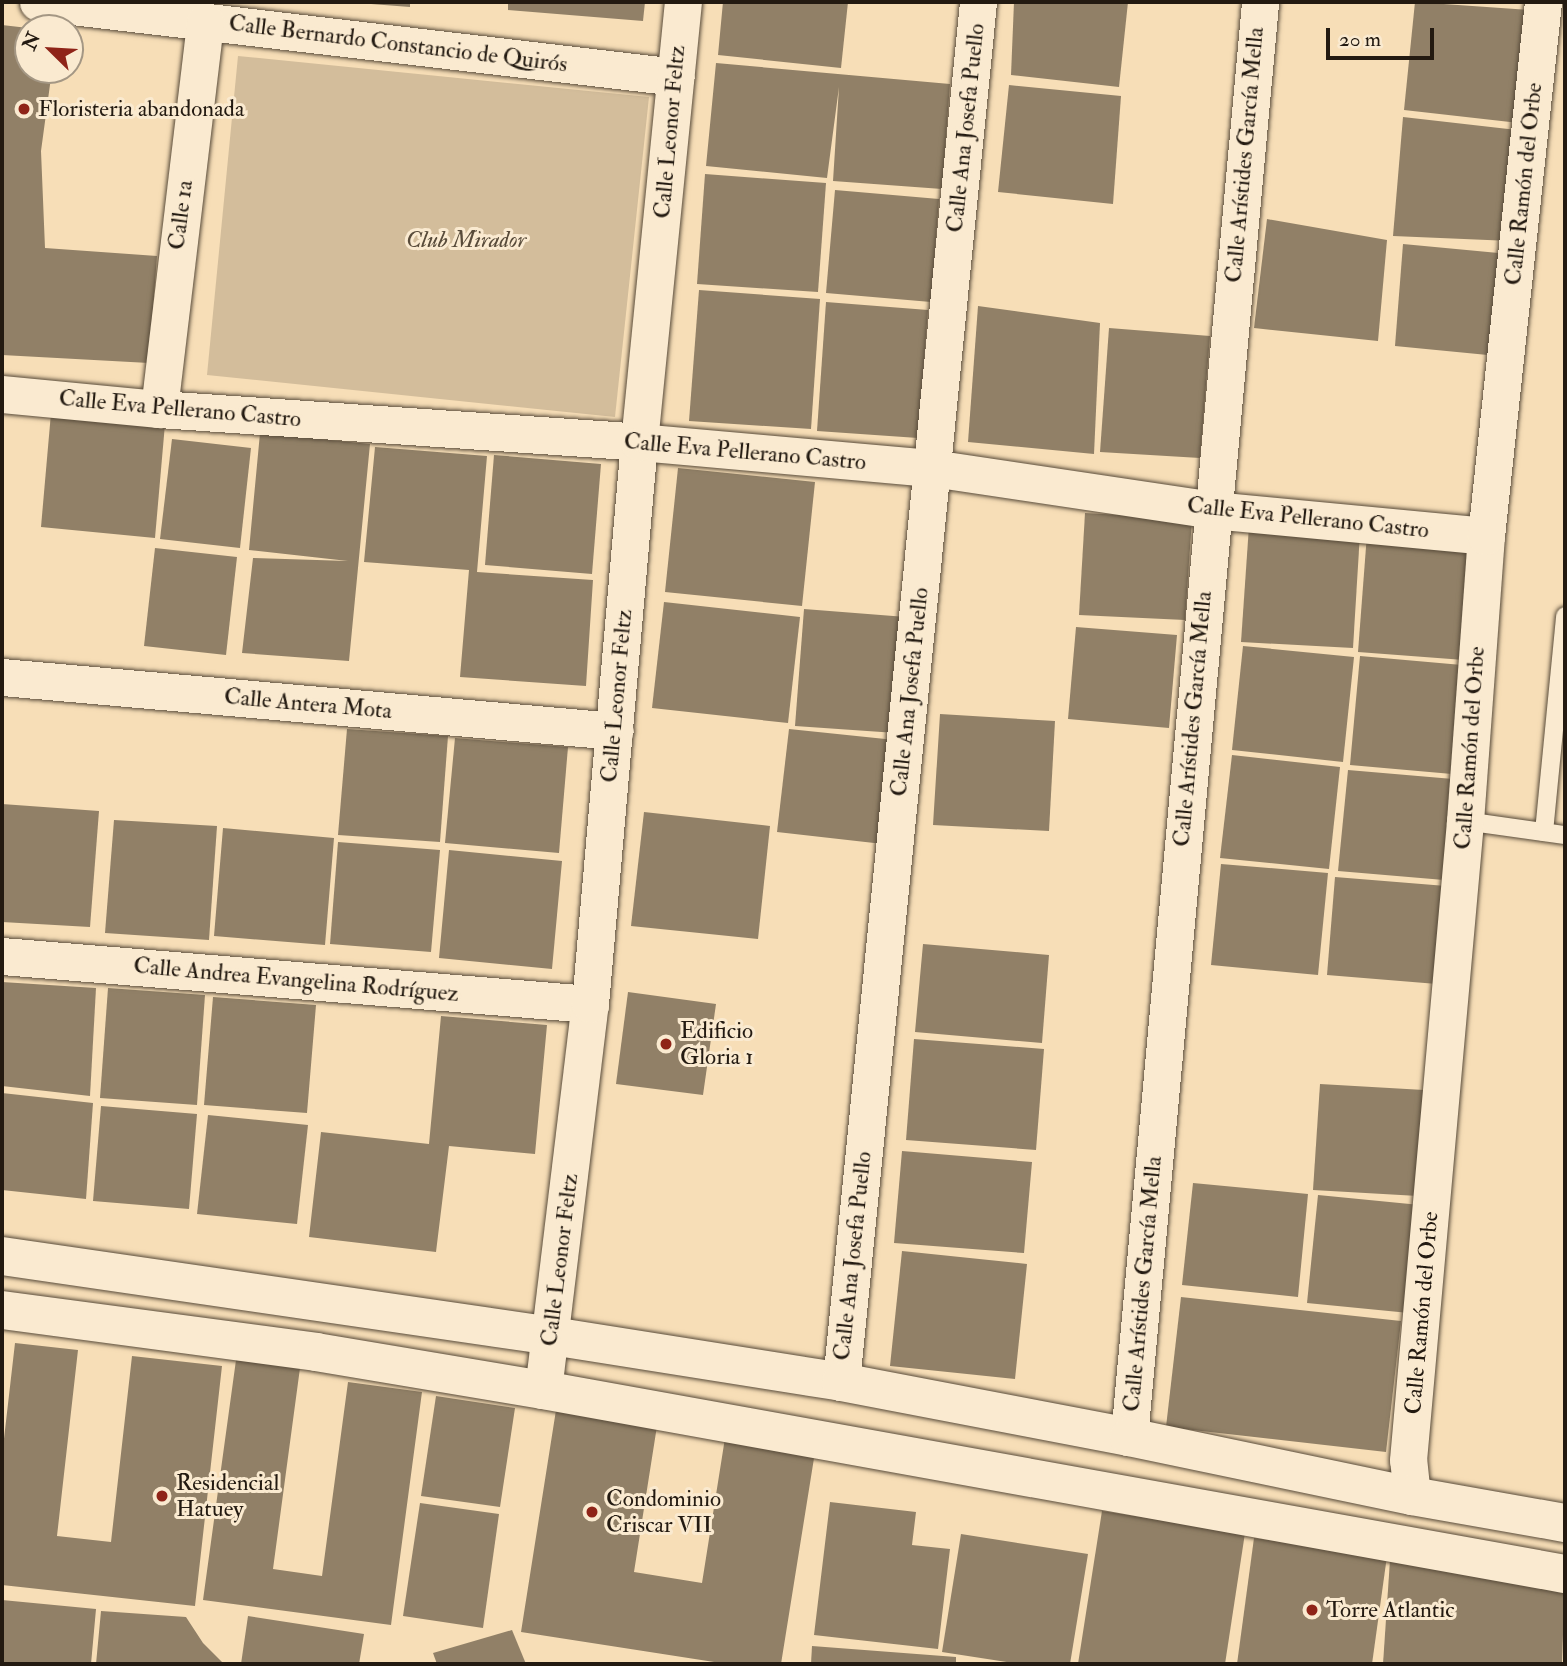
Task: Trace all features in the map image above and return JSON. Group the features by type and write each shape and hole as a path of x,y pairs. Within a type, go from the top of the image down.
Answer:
{"street":[{"name":"Calle Bernardo Constancio de Quirós","path":"38,2 676,77"},
{"name":"Calle Leonor Feltz","path":"542,1390 552,1336 590,1003 639,442 683,2"},
{"name":"Calle Ana Josefa Puello","path":"841,1382 978,2"},
{"name":"Calle Arístides García Mella","path":"1129,1437 1260,2"},
{"name":"Calle Ramón del Orbe","path":"1412,1496 1408,1460 1465,821 1486,536 1543,2"},
{"name":"Calle 1a","path":"159,409 205,22"},
{"name":"Calle Eva Pellerano Castro","path":"2,394 159,409 639,442 932,468 1212,510 1486,536"},
{"name":"Calle Antera Mota","path":"2,677 615,731"},
{"name":"Calle Andrea Evangelina Rodríguez","path":"2,956 590,1003"},
{"path":"2,1256 552,1336 841,1382 1129,1437 1412,1496 1565,1522"},
{"path":"2,1310 316,1352 542,1390 1565,1574"}],"lane":[{"path":"1544,832 1565,616"},
{"path":"1465,821 1565,835"}],"green space":[{"name":"Club Mirador","path":"238,56 649,97 615,417 207,375"}],"building":[{"path":"410,2 410,7 371,4"},
{"path":"508,2 645,2 643,21 508,10"},
{"path":"723,2 848,2 841,68 718,55"},
{"path":"1014,2 1128,2 1119,87 1011,75"},
{"path":"1415,2 1530,10 1519,123 1404,110"},
{"path":"2,25 14,26 14,84 50,84 41,151 45,248 157,256 149,363 2,355"},
{"path":"716,63 950,84 942,189 833,181 839,87 827,178 706,166"},
{"path":"1009,85 1121,96 1113,204 998,192"},
{"path":"1403,117 1517,130 1511,241 1393,236"},
{"path":"705,174 826,183 818,292 697,284"},
{"path":"835,190 939,199 931,302 826,293"},
{"path":"1267,219 1387,240 1378,341 1254,328"},
{"path":"1403,244 1509,254 1498,356 1395,346"},
{"path":"699,290 820,299 811,429 689,421"},
{"path":"826,302 928,310 918,438 817,431"},
{"path":"978,306 1100,323 1094,454 968,442"},
{"path":"1109,328 1210,336 1200,458 1100,452"},
{"path":"51,413 165,424 155,538 41,527"},
{"path":"260,433 370,444 349,661 242,653 253,558 348,561 249,550"},
{"path":"172,439 251,448 240,548 160,539"},
{"path":"375,447 487,456 477,572 593,580 586,686 460,677 469,570 364,562"},
{"path":"494,455 601,464 592,574 485,565"},
{"path":"678,468 815,482 802,606 665,592"},
{"path":"1085,513 1192,519 1185,620 1079,615"},
{"path":"1249,526 1360,533 1353,648 1241,642"},
{"path":"1367,534 1473,542 1464,660 1358,652"},
{"path":"155,548 237,557 226,655 144,646"},
{"path":"664,602 800,617 788,723 652,708"},
{"path":"804,609 906,617 896,733 795,726"},
{"path":"1076,627 1177,635 1169,728 1068,719"},
{"path":"1243,646 1354,657 1343,762 1232,750"},
{"path":"1360,656 1462,665 1452,774 1350,765"},
{"path":"940,714 1055,721 1049,831 933,825"},
{"path":"347,729 448,736 440,842 338,835"},
{"path":"789,729 895,740 883,844 777,832"},
{"path":"455,738 568,747 559,853 445,843"},
{"path":"1232,755 1340,767 1329,869 1220,858"},
{"path":"1348,770 1453,779 1444,880 1338,871"},
{"path":"2,804 99,811 90,927 2,922"},
{"path":"644,812 770,826 758,939 631,926"},
{"path":"114,820 217,826 209,940 105,933"},
{"path":"223,828 334,838 325,945 214,936"},
{"path":"338,842 440,850 431,952 330,944"},
{"path":"449,850 562,861 552,969 439,958"},
{"path":"1221,864 1328,873 1318,975 1211,965"},
{"path":"1335,877 1446,886 1437,984 1327,975"},
{"path":"923,944 1049,955 1042,1043 915,1032"},
{"path":"2,982 96,988 90,1096 2,1086"},
{"path":"108,988 205,995 197,1105 100,1098"},
{"name":"Edificio Gloria 1","path":"628,992 716,1004 703,1095 616,1084"},
{"path":"213,997 316,1005 307,1113 204,1105"},
{"path":"441,1016 547,1025 535,1154 449,1146 436,1252 309,1237 321,1132 429,1144"},
{"path":"914,1039 1044,1049 1036,1150 906,1140"},
{"path":"1320,1084 1424,1090 1418,1196 1313,1190"},
{"path":"2,1093 93,1103 86,1199 2,1190"},
{"path":"101,1106 197,1114 189,1209 93,1201"},
{"path":"208,1115 308,1125 297,1224 197,1214"},
{"path":"902,1151 1032,1162 1024,1253 894,1243"},
{"path":"1193,1183 1308,1194 1298,1297 1182,1285"},
{"path":"1318,1195 1420,1205 1409,1313 1307,1303"},
{"path":"902,1251 1027,1264 1015,1379 890,1366"},
{"path":"1181,1297 1401,1321 1386,1452 1166,1427"},
{"name":"Residencial Hatuey","path":"15,1343 78,1350 57,1536 111,1542 132,1356 222,1366 195,1606 2,1585 2,1456"},
{"path":"236,1360 300,1368 273,1569 322,1576 348,1382 422,1392 391,1625 203,1600"},
{"path":"436,1396 515,1408 500,1507 421,1496"},
{"name":"Condominio Criscar VII","path":"556,1410 657,1426 634,1572 702,1583 725,1438 815,1452 781,1664 727,1664 521,1632"},
{"path":"830,1502 916,1512 912,1545 950,1549 938,1649 814,1635"},
{"path":"420,1503 499,1514 483,1628 403,1616"},
{"path":"1102,1511 1245,1533 1225,1664 1078,1664"},
{"path":"961,1534 1088,1554 1070,1664 1020,1664 942,1652"},
{"name":"Torre Atlantic","path":"1254,1538 1387,1556 1372,1664 1237,1664"},
{"path":"1390,1560 1565,1576 1562,1664 1383,1664"},
{"path":"2,1600 96,1609 91,1664 2,1664"},
{"path":"101,1611 186,1617 203,1643 224,1664 96,1664"},
{"path":"248,1616 364,1634 359,1664 241,1664"},
{"path":"512,1630 526,1664 437,1664 433,1653"},
{"path":"812,1646 956,1657 956,1664 811,1664"}],"place":[{"name":"Floristeria abandonada","path":"24,109"},
{"name":"Edificio Gloria 1","path":"666,1044"},
{"name":"Residencial Hatuey","path":"162,1496"},
{"name":"Condominio Criscar VII","path":"592,1512"},
{"name":"Torre Atlantic","path":"1312,1610"}]}
